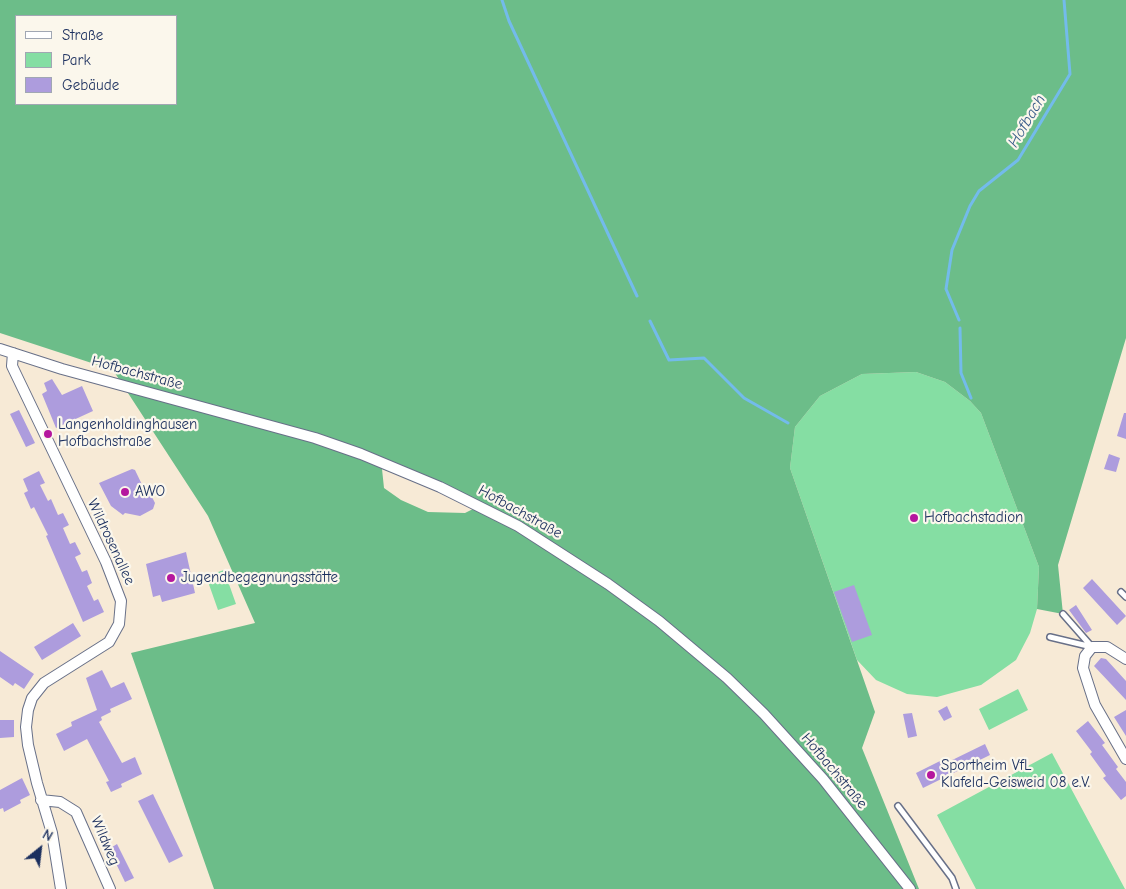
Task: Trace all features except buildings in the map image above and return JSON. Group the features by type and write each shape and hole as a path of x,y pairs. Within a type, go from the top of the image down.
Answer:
{"street":[{"name":"Hofbachstraße","path":"0,349 62,369 324,441 440,487 526,531 616,589 659,621 727,678 764,714 823,779 910,889"},
{"name":"Wildrosenallee","path":"13,353 12,366 106,562 120,601 122,613 119,624 109,642 61,670 44,683 32,698 26,727 41,800 52,833 61,889"},
{"path":"1126,659 1107,647 1092,647 1085,656 1083,668 1095,704 1126,759"},
{"name":"Wildweg","path":"41,800 60,802 76,812 110,889"}],"lane":[{"path":"1121,592 1126,597"},
{"path":"1063,614 1092,647"},
{"path":"1050,637 1092,647"},
{"path":"898,806 952,878 956,889"}],"green space":[{"path":"0,0 1126,0 1126,338 1058,565 1063,614 1037,609 1039,567 981,413 970,401 945,382 916,372 862,374 820,396 795,427 790,468 875,712 862,748 919,889 214,889 131,653 255,623 208,516 113,370 0,333","holes":["382,469 416,481 473,509 465,513 428,512 401,500 384,488"]},
{"name":"Hofbachstadion","path":"916,372 945,382 970,401 981,413 1039,567 1037,609 1030,633 1016,660 981,685 937,697 907,694 876,680 857,660 790,468 795,427 820,396 862,374"},
{"path":"224,570 236,604 218,610 206,576"},
{"path":"1018,689 1028,710 989,730 979,709"},
{"path":"1052,753 1125,889 976,889 937,815"}],"waterway":[{"path":"502,0 509,21 637,296"},
{"name":"Hofbach","path":"959,320 946,289 952,250 970,206 979,191 1018,160 1070,74 1064,0"},
{"path":"650,321 669,360 704,358 744,398 788,423"},
{"name":"Hofbach","path":"960,328 961,373 971,398"}],"place":[{"name":"Langenholdinghausen Hofbachstraße","path":"48,434"},
{"name":"AWO","path":"125,492"},
{"name":"Hofbachstadion","path":"914,518"},
{"name":"Jugendbegegnungsstätte","path":"171,578"},
{"name":"Sportheim VfL Klafeld-Geisweid 08 e.V.","path":"931,775"}]}
